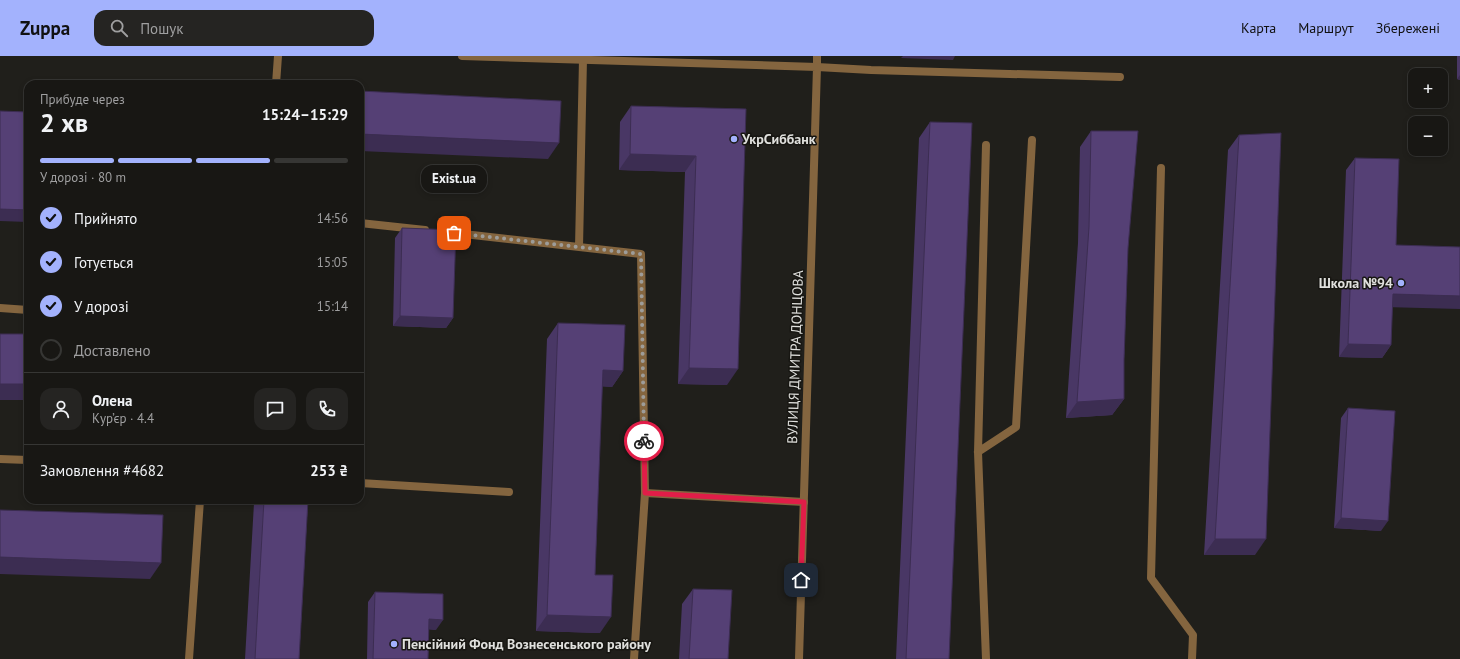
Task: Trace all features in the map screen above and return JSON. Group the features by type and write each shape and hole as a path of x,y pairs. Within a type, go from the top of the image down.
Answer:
{"street":[{"path":"276,80 278,56"},
{"path":"462,56 1120,77"},
{"name":"ВУЛИЦЯ ДМИТРА ДОНЦОВА","path":"799,659 817,56"},
{"path":"579,247 583,59"},
{"path":"978,452 1016,427 1032,140"},
{"path":"986,145 978,452 986,659"},
{"path":"1161,168 1151,578 1193,635 1192,659"},
{"path":"364,223 641,254 645,493 634,659"},
{"path":"0,308 24,310"},
{"path":"0,459 24,460"},
{"path":"364,483 509,492"},
{"path":"645,493 804,502"},
{"path":"189,659 200,504"}],"building":[{"path":"364,91 561,101 559,143 364,134"},
{"path":"631,106 746,109 738,369 689,368 696,156 630,154"},
{"path":"0,111 24,112 24,210 0,209"},
{"path":"930,122 972,123 949,659 906,659"},
{"path":"1091,131 1138,131 1128,248 1124,399 1077,402 1089,227"},
{"path":"1281,133 1266,539 1215,539 1239,135"},
{"name":"Школа №94","path":"1355,158 1399,159 1396,245 1460,247 1460,296 1393,294 1391,345 1348,344"},
{"path":"402,228 456,230 453,318 400,316"},
{"path":"558,323 625,325 623,371 603,370 595,575 613,575 611,617 547,615"},
{"path":"0,334 24,334 24,384 0,384"},
{"path":"1348,408 1395,411 1388,521 1341,518"},
{"path":"264,504 308,504 299,659 255,659"},
{"path":"0,510 163,515 161,563 0,557"},
{"path":"693,589 732,590 728,659 689,659"},
{"name":"Пенсійний Фонд Вознесенського району","path":"375,592 443,594 443,620 429,619 428,659 373,659"}],"way so far":[{"path":"454,233 641,254 644,441"}],"place":[{"name":"УкрСиббанк","path":"734,139"},
{"name":"Exist.ua","path":"454,233"},
{"name":"Школа №94","path":"1401,283"},
{"name":"Пенсійний Фонд Вознесенського району","path":"394,644"}],"route":[{"path":"644,441 645,493 804,502 801,580"}]}
